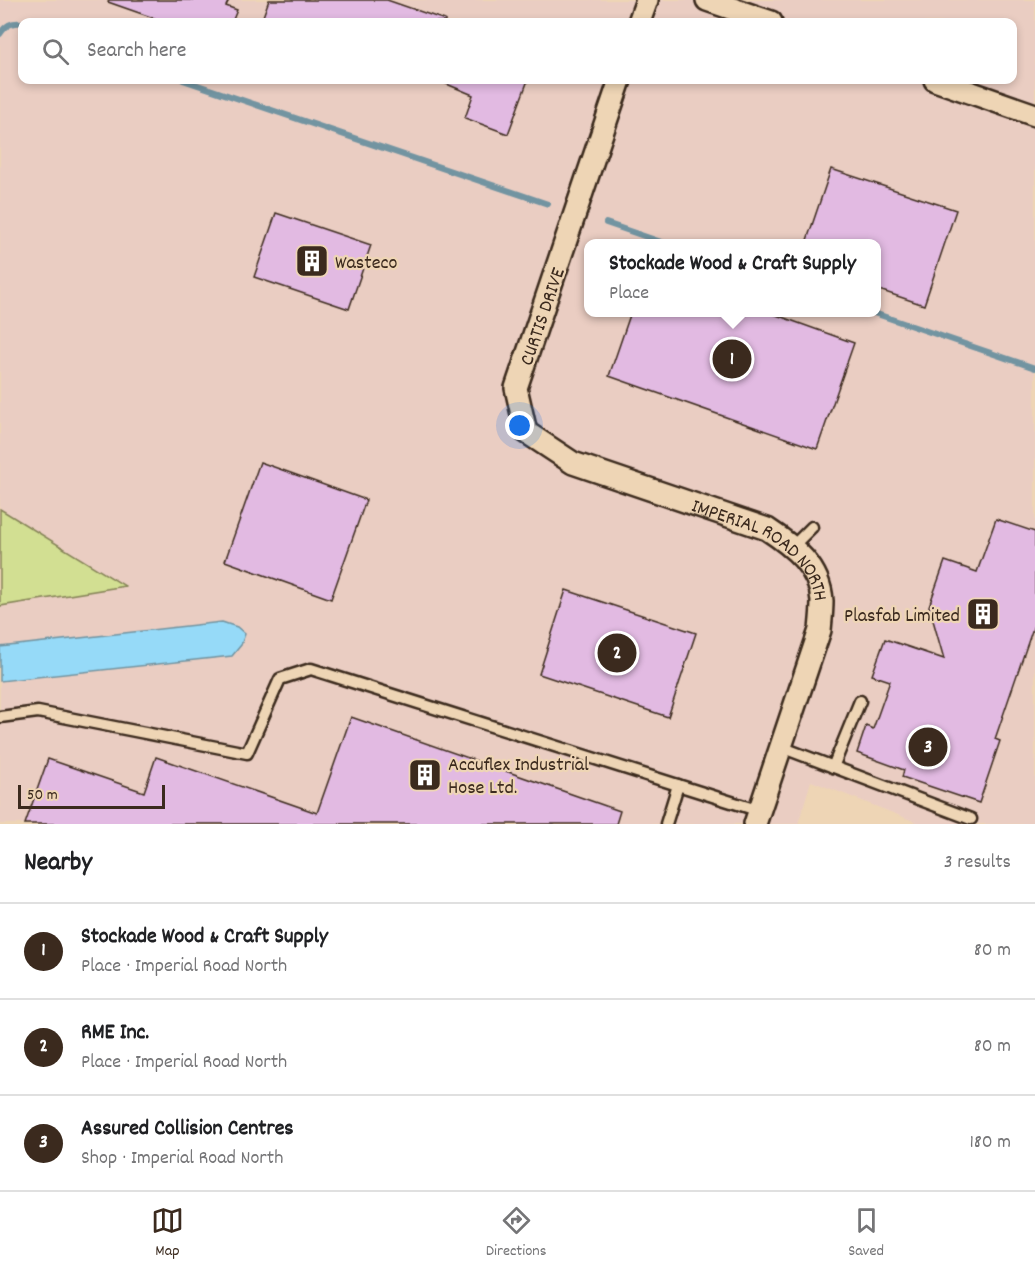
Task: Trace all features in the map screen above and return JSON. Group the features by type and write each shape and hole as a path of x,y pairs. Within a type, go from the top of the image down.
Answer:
{"street":[{"path":"640,18 647,0"},
{"path":"707,0 759,18"},
{"name":"CURTIS DRIVE","path":"573,463 526,432 516,388 619,84"},
{"path":"946,84 1035,115"},
{"name":"IMPERIAL ROAD NORTH","path":"573,463 767,529 793,546 813,569 822,599 820,630 758,818"}],"lane":[{"path":"793,546 812,527"},
{"path":"0,717 38,712 247,753 280,679 311,669 678,785 758,818"},
{"path":"833,767 860,701"},
{"path":"781,747 971,819"},
{"path":"666,824 678,785"}],"shaded area":[{"path":"0,0 1035,0 1035,824 921,824 811,781 798,824 0,824 0,606 124,586 0,509"}],"green space":[{"path":"0,509 125,586 0,606"}],"water":[{"path":"222,622 237,627 245,634 241,645 232,656 0,681 0,647"}],"building":[{"path":"109,0 229,0 226,6 237,10 234,18 154,18 108,2"},
{"path":"269,0 387,0 439,18 262,18"},
{"path":"447,84 527,84 508,134 465,118 473,95"},
{"path":"831,169 956,210 924,305 881,291 881,239 807,239"},
{"name":"Wasteco","path":"276,213 371,245 349,309 254,277"},
{"path":"629,317 782,317 854,343 817,449 609,376"},
{"path":"260,462 366,500 331,599 225,561"},
{"name":"Plasfab Limited","path":"996,519 1035,532 1035,622 995,739 1000,741 979,803 902,777 904,770 857,753 866,726 873,729 890,681 872,675 885,639 944,659 929,606 945,561 977,572"},
{"path":"566,590 696,633 668,717 539,674"},
{"name":"Accuflex Industrial Hose Ltd.","path":"351,717 620,811 616,824 25,824 48,759 144,792 156,757 317,813"}],"waterway":[{"path":"0,34 4,28 18,23"},
{"path":"195,84 548,204"},
{"path":"606,223 652,239"},
{"path":"881,315 1035,368"}],"place":[{"name":"Wasteco","path":"312,261"},
{"name":"Stockade Wood & Craft Supply","path":"732,359"},
{"name":"Plasfab Limited","path":"983,614"},
{"name":"RME Inc.","path":"617,653"},
{"name":"Assured Collision Centres","path":"928,747"},
{"name":"Accuflex Industrial Hose Ltd.","path":"425,775"}]}
